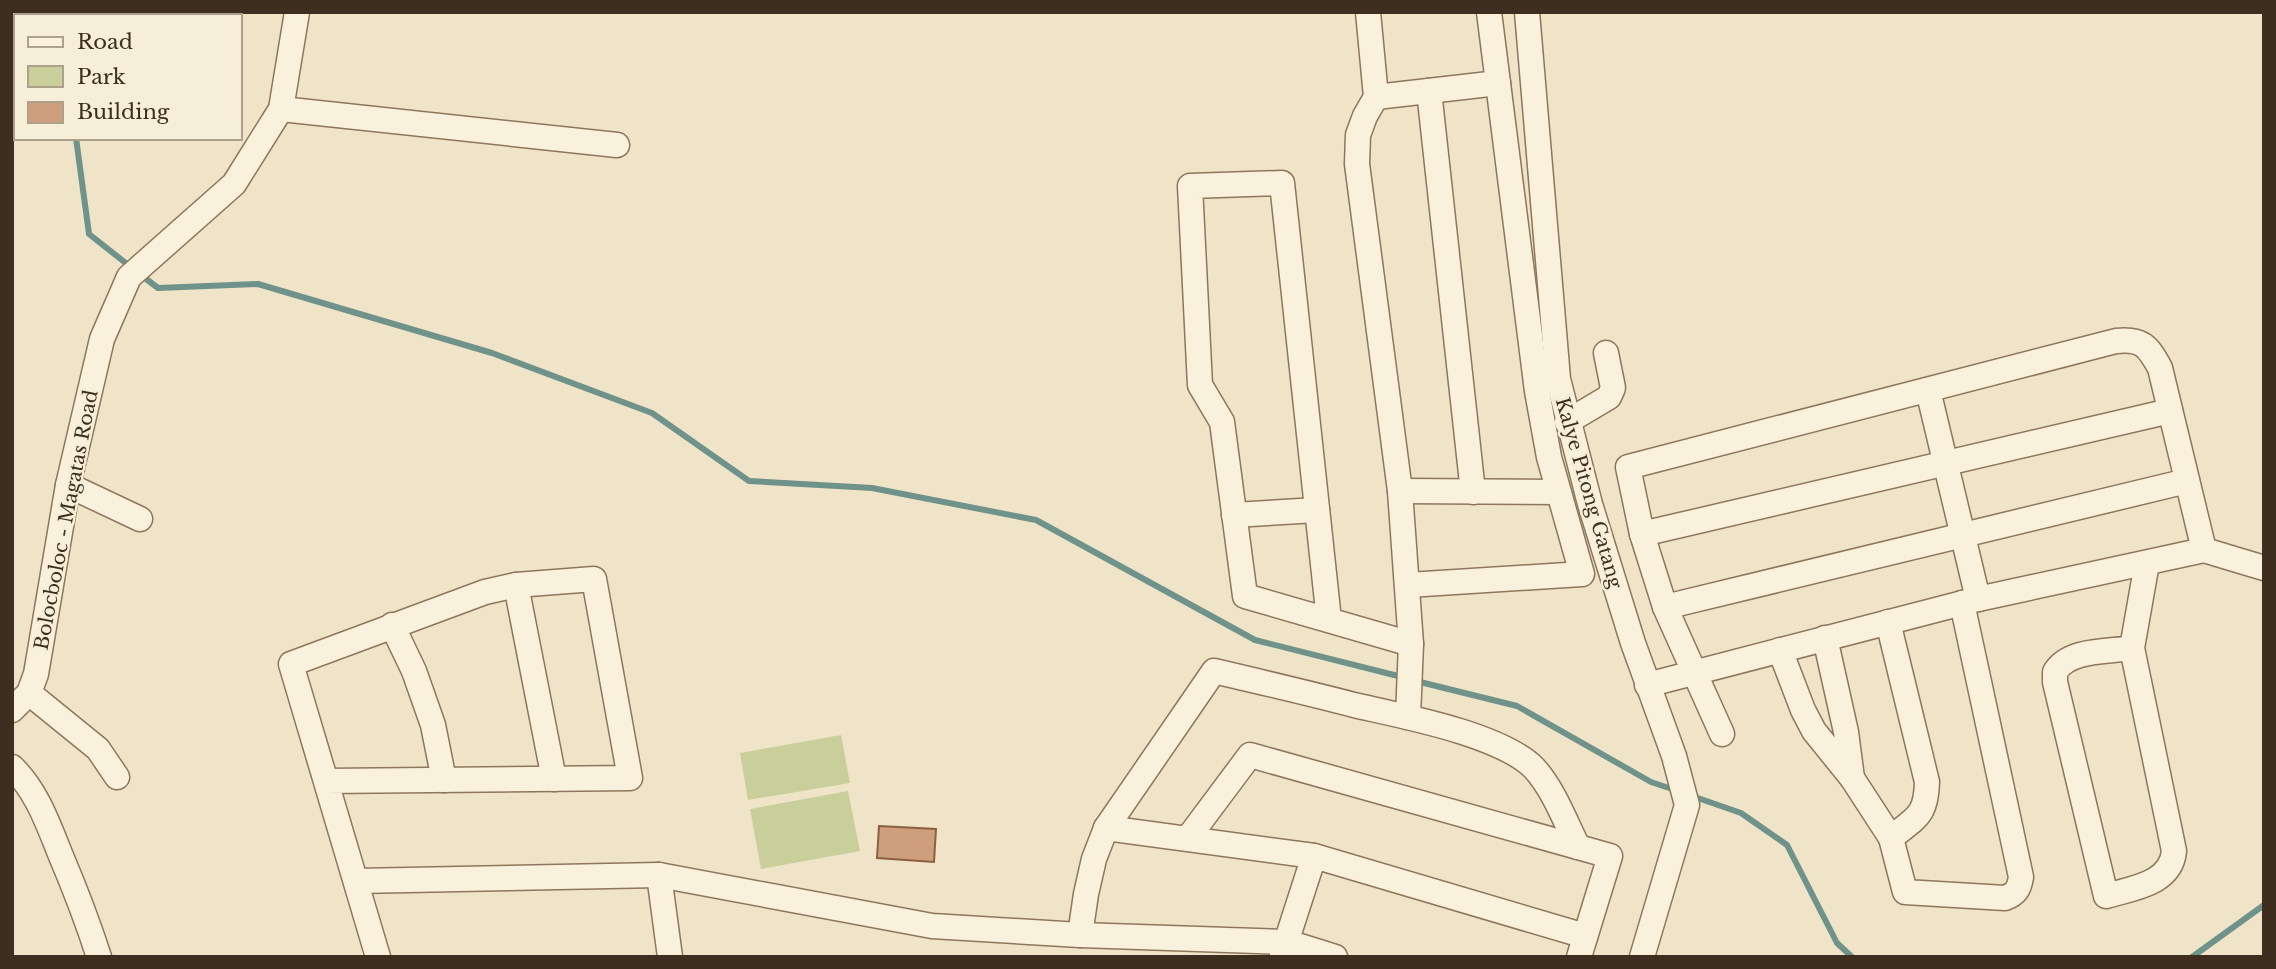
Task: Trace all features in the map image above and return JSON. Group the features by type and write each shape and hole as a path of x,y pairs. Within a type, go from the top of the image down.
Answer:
{"street":[{"name":"Bolocboloc - Magatas Road","path":"21,701 36,674 68,485 102,339 137,270 234,184 281,109 297,12"},
{"path":"1368,12 1376,97 1358,135 1357,164 1400,491 1411,644 1409,707"},
{"path":"1408,585 1582,575 1558,492 1537,391 1489,12"},
{"name":"Kalye Pitong Gatang","path":"1527,12 1558,379 1590,504 1687,805 1642,957"},
{"path":"1376,97 1498,83"},
{"path":"1429,90 1473,492"},
{"path":"281,109 617,145"},
{"path":"1329,620 1282,183 1190,186 1200,384 1222,422 1245,596 1411,644"},
{"path":"1723,734 1665,607 1642,534 1628,467 2116,341 2131,340 2142,343 2160,368 2204,551"},
{"path":"1567,422 1609,397 1613,388 1606,354"},
{"path":"1780,650 1814,732 1852,778 1891,838 1905,892 1996,899 2014,895 2020,887 2021,877 1970,601 1963,535 1928,390"},
{"path":"1642,534 2170,411"},
{"path":"1665,607 2187,481"},
{"path":"68,485 139,519"},
{"path":"1400,491 1558,492"},
{"path":"1234,515 1317,510"},
{"path":"1647,685 1970,601 2204,551 2264,568"},
{"path":"2132,648 2066,659 2055,672 2055,682 2106,897 2157,879 2169,871 2173,862 2174,851 2132,648 2147,563"},
{"path":"326,781 630,778 594,579 516,585 454,601 291,664 378,957"},
{"path":"516,585 554,779"},
{"path":"1888,622 1927,782 1923,811 1891,838"},
{"path":"392,625 414,671 433,725 444,780"},
{"path":"1825,638 1846,732 1852,778"},
{"path":"1080,935 1094,859 1106,828 1214,671 1409,707 1495,743 1515,753 1534,769 1549,790 1578,847"},
{"path":"21,701 98,749 117,777"},
{"path":"1106,828 1314,856 1582,946 1610,856 1250,755 1188,838"},
{"path":"12,767 23,777 41,807 99,957"},
{"path":"1284,949 1314,856"},
{"path":"356,881 659,875 932,926 1284,949 1335,957"},
{"path":"659,875 670,957"}],"green space":[{"path":"841,735 850,783 748,800 740,753"},
{"path":"848,791 860,851 761,869 750,809"}],"building":[{"path":"879,826 936,829 934,862 877,858"}],"waterway":[{"path":"35,14 48,12"},
{"path":"76,140 89,234 132,268"},
{"path":"141,275 158,288 258,284 492,353 652,413 749,481 872,488 1036,520 1255,640 1402,677"},
{"path":"1416,681 1517,706 1651,782 1675,790"},
{"path":"1692,796 1741,813 1787,845 1837,943 1852,957"},
{"path":"2192,957 2264,905"}]}
